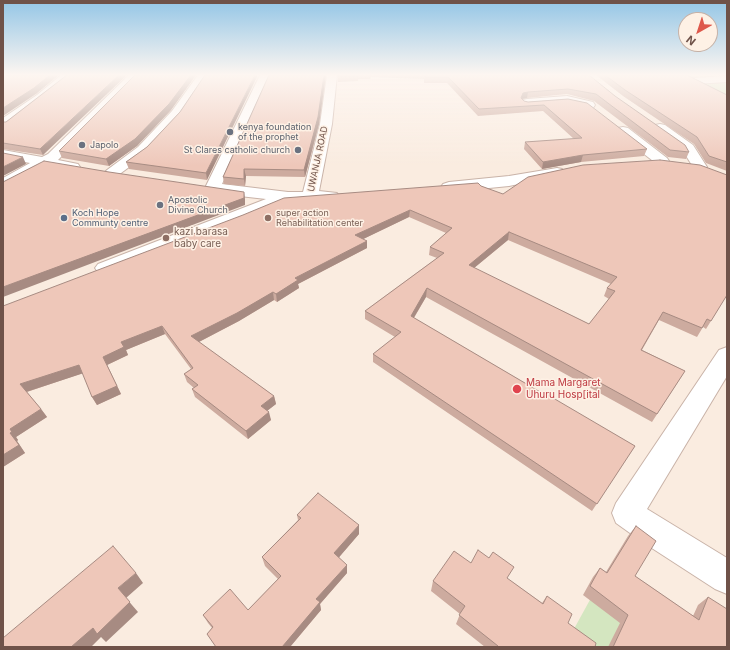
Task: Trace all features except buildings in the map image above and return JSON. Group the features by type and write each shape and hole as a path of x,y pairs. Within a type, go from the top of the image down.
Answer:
{"street":[{"path":"3,124 29,105"},
{"path":"3,184 53,157 105,105"},
{"path":"99,171 143,150 182,105"},
{"path":"249,105 206,187 261,194 310,197"},
{"name":"UWANJA ROAD","path":"310,197 326,124 328,105"},
{"path":"590,105 596,110"},
{"path":"641,162 662,161 706,169 688,148 647,119"},
{"path":"614,124 662,161"},
{"path":"3,154 134,176"},
{"path":"433,188 514,180 568,170"},
{"path":"89,275 280,199 343,195"},
{"path":"727,356 627,513 727,576"}],"green space":[{"path":"709,105 727,105 727,115"},
{"path":"602,578 727,647 564,647"}],"place":[{"name":"kenya foundation of the prophet","path":"230,132"},
{"name":"Japolo","path":"82,145"},
{"name":"St Clares catholic church","path":"298,150"},
{"name":"Apostolic Divine Church","path":"160,205"},
{"name":"Koch Hope Communty centre","path":"64,218"},
{"name":"super action Rehabilitation center","path":"268,218"},
{"name":"kazi barasa baby care","path":"166,238"},
{"name":"Mama Margaret Uhuru Hosp[ital","path":"517,389"}]}
